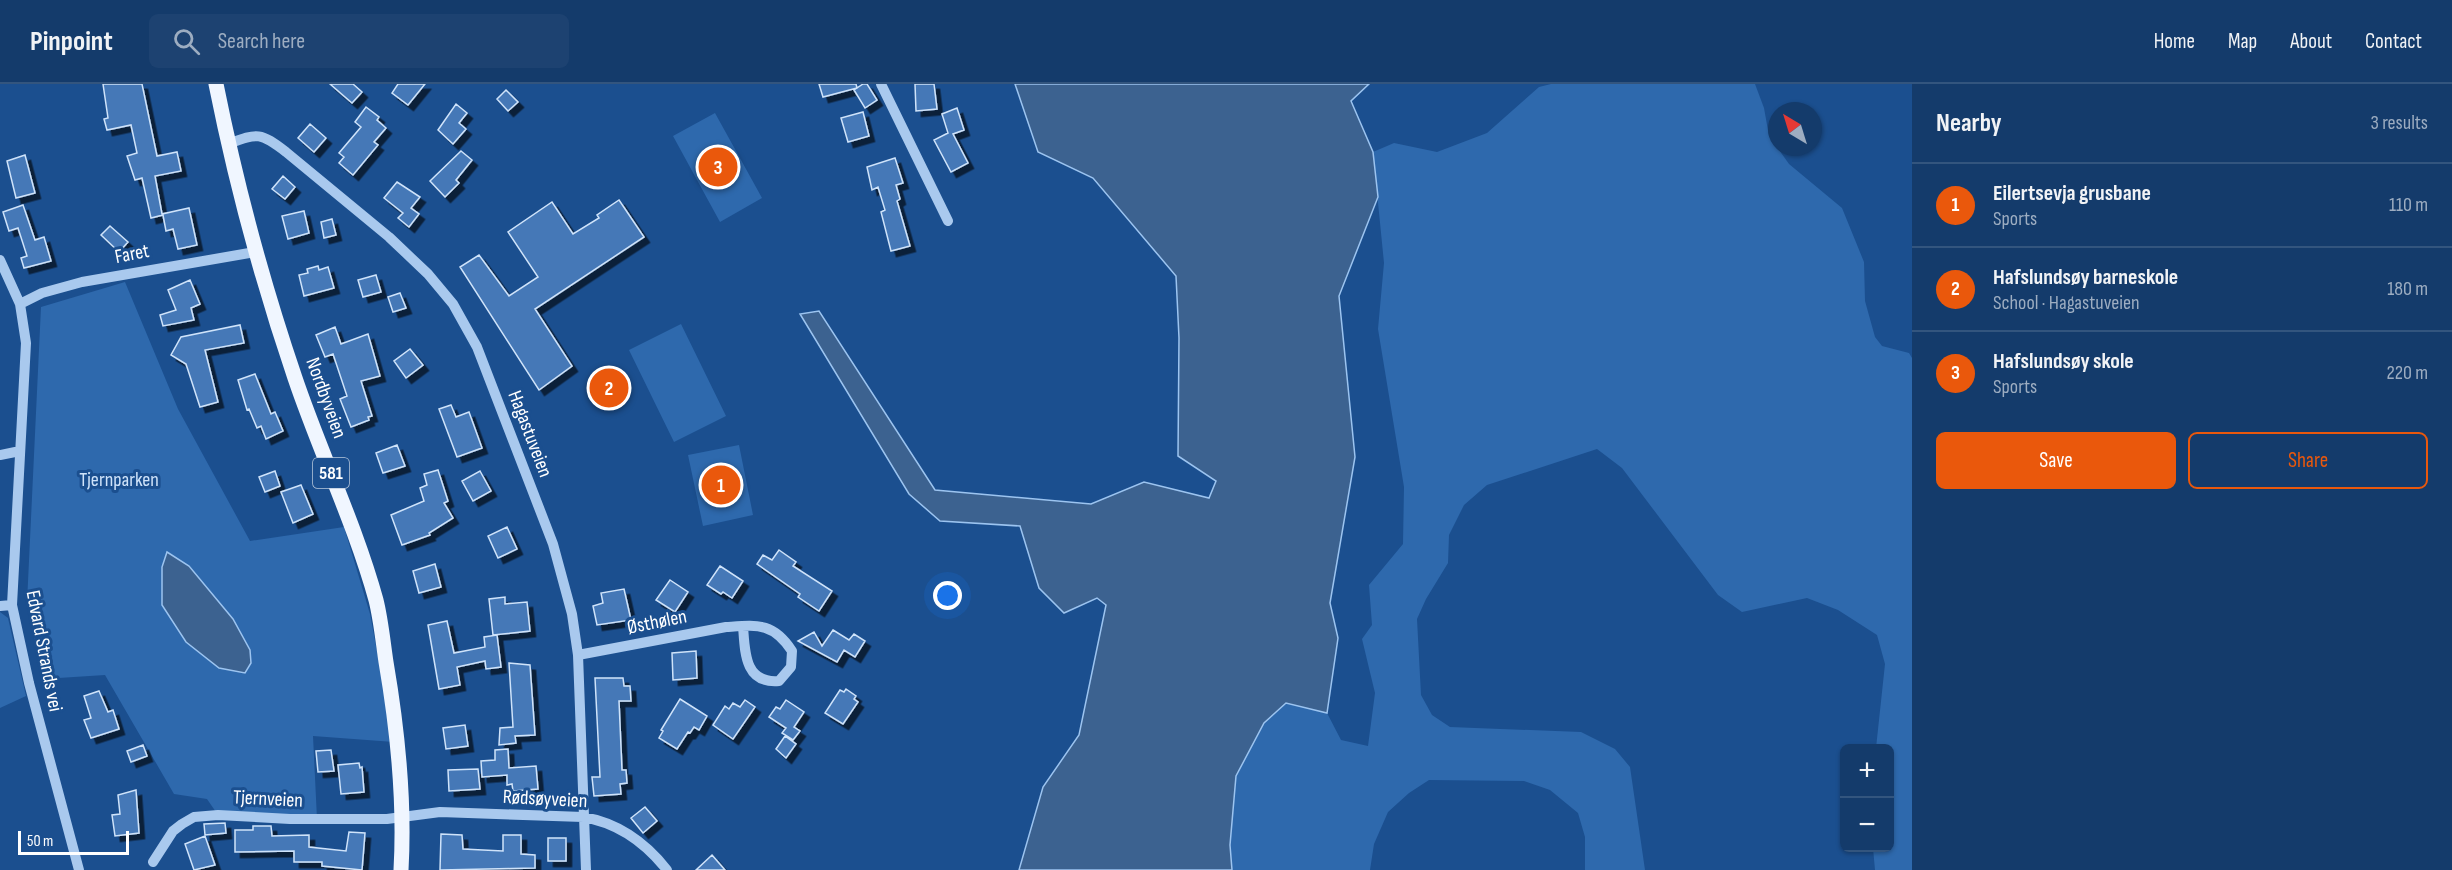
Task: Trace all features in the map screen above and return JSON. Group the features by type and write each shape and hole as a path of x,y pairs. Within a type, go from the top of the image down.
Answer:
{"main road":[{"name":"Nordbyveien","path":"216,84 228,144 255,252 296,381 354,533 376,601 398,729 403,817 401,870"}],"street":[{"path":"881,84 948,221"},
{"name":"Hagastuveien","path":"228,144 256,135 270,140 389,237 428,274 453,304 477,347 553,544 570,602 578,656 586,870"},
{"name":"Faret","path":"20,304 42,292 82,282 255,252"},
{"name":"Edvard Strands vei","path":"0,260 20,304 26,343 12,605 29,683 79,870"},
{"path":"0,455 20,452"},
{"path":"0,606 12,605"},
{"name":"Østhølen","path":"578,656 726,627 759,625 780,635 792,651 792,667 779,681 770,682 752,671 747,664 743,626"},
{"name":"Rødsøyveien","path":"403,817 440,812 583,817 602,820 626,831 643,844 667,870"},
{"name":"Tjernveien","path":"153,862 173,831 194,817 218,815 290,819 403,817"}],"green space":[{"path":"1551,84 1755,84 1764,108 1768,130 1768,156 1783,156 1789,164 1842,208 1864,262 1865,301 1875,337 1882,346 1909,353 1912,358 1912,870 1875,870 1873,852 1894,852 1894,744 1876,744 1885,664 1877,635 1838,610 1807,598 1742,612 1718,595 1622,468 1597,449 1487,485 1464,505 1449,535 1448,563 1426,599 1417,619 1421,695 1432,715 1450,727 1581,732 1615,749 1630,767 1645,870 1585,870 1585,837 1578,813 1550,790 1524,781 1429,780 1409,793 1388,812 1374,844 1370,870 1232,870 1230,845 1236,776 1264,723 1286,703 1327,713 1341,740 1368,746 1375,693 1362,639 1372,625 1369,585 1403,544 1404,487 1378,329 1384,263 1373,152 1394,143 1437,152 1487,133 1539,87"},
{"path":"715,113 762,198 720,222 673,136"},
{"name":"Tjernparken","path":"125,282 178,409 250,541 344,527 370,614 394,742 313,736 317,819 218,815 207,799 174,794 105,675 43,679 27,603 41,307","holes":["189,566 233,619 219,668"]},
{"path":"681,324 726,416 674,442 629,350"},
{"path":"739,445 753,515 703,526 688,455"},
{"path":"0,612 8,618 26,696 0,708"}],"shaded area":[{"path":"1015,84 1369,84 1351,101 1373,152 1378,197 1339,296 1355,457 1330,603 1338,638 1327,713 1286,703 1264,723 1236,776 1230,845 1232,870 1019,870 1043,787 1079,735 1106,605 1097,598 1064,613 1039,588 1020,526 940,521 909,494 800,314 819,311 935,490 1091,504 1144,482 1209,498 1216,481 1178,456 1179,338 1176,276 1093,178 1038,152"},
{"path":"167,552 189,566 233,619 250,650 251,663 245,673 219,668 186,642 162,605 162,567"}],"building":[{"path":"103,84 142,84 157,156 177,152 181,171 155,176 162,214 189,208 197,245 178,249 173,229 166,231 163,215 151,218 142,178 135,180 127,156 137,153 131,125 107,130 104,119 108,118"},
{"path":"330,84 353,84 362,92 352,103"},
{"path":"398,84 425,84 408,105 392,93"},
{"path":"819,84 856,84 857,88 823,97"},
{"path":"867,84 877,100 865,108 854,90"},
{"path":"915,84 934,84 937,109 916,111"},
{"path":"506,90 518,102 508,111 497,99"},
{"path":"456,104 467,113 459,123 466,129 453,144 438,130"},
{"path":"366,107 379,117 377,120 386,128 374,142 378,145 353,175 339,163 344,157 339,153 361,127 355,122"},
{"path":"957,108 964,130 953,134 968,163 951,172 934,140 948,133 942,114"},
{"path":"863,112 869,136 848,142 841,118"},
{"path":"310,124 326,138 314,152 298,138"},
{"path":"461,151 472,160 456,180 459,183 445,197 430,181"},
{"path":"25,155 35,193 16,198 7,161"},
{"path":"895,158 903,183 896,185 900,199 897,201 910,246 891,251 881,212 885,210 878,187 872,190 867,167"},
{"path":"283,176 295,187 285,199 272,189"},
{"path":"397,182 420,197 411,208 419,214 409,227 398,218 403,213 384,198"},
{"path":"619,200 644,237 535,309 572,366 539,390 460,267 479,255 509,296 538,277 508,232 552,202 573,234 599,218 597,215"},
{"path":"23,205 35,240 44,237 51,261 24,268 21,258 27,256 18,228 9,231 3,212"},
{"path":"304,211 309,233 288,239 282,216"},
{"path":"332,219 336,235 324,238 321,222"},
{"path":"110,226 128,242 119,252 101,235"},
{"path":"318,266 319,270 328,267 334,288 304,296 299,275 308,273 307,269"},
{"path":"376,275 381,292 363,297 358,280"},
{"path":"190,280 200,304 191,308 194,320 163,326 160,315 176,310 168,290"},
{"path":"400,293 406,308 393,312 388,297"},
{"path":"240,325 244,343 205,350 218,402 200,407 186,364 171,355 181,337"},
{"path":"335,327 341,344 368,334 380,376 361,381 372,416 368,417 369,420 351,427 340,399 347,396 333,354 325,357 316,335"},
{"path":"410,349 423,365 406,378 394,361"},
{"path":"255,374 271,414 275,412 283,431 266,439 261,426 257,428 249,409 247,410 238,380"},
{"path":"451,405 456,417 469,412 482,448 457,457 439,409"},
{"path":"397,445 405,466 383,473 376,453"},
{"path":"438,470 448,501 444,503 453,518 429,533 430,535 402,545 391,515 424,501 420,488 427,485 424,474"},
{"path":"275,471 280,486 265,492 259,477"},
{"path":"480,471 491,491 473,501 462,481"},
{"path":"301,485 313,514 293,523 281,492"},
{"path":"507,527 517,549 498,558 488,536"},
{"path":"779,550 796,562 793,566 832,591 819,611 798,597 800,594 757,564 763,555 772,560"},
{"path":"435,564 441,587 419,593 413,571"},
{"path":"720,566 743,581 732,598 707,585"},
{"path":"670,580 688,592 675,612 656,600"},
{"path":"624,589 631,620 597,625 593,606 603,603 601,593"},
{"path":"505,597 505,604 527,602 530,631 493,635 489,599"},
{"path":"447,621 454,653 485,647 484,637 497,635 501,667 486,669 485,661 457,667 460,685 439,689 428,625"},
{"path":"833,630 849,640 854,634 865,641 855,657 844,650 837,662 798,641 814,632 822,646"},
{"path":"696,651 697,678 673,680 672,653"},
{"path":"509,663 530,665 535,735 515,736 516,743 499,745 500,728 513,727"},
{"path":"595,678 623,678 624,686 630,686 631,701 619,701 622,770 626,770 627,783 620,784 621,794 594,796 592,777 600,777"},
{"path":"846,689 856,696 854,699 858,702 843,724 825,713 840,690 844,692"},
{"path":"99,691 108,712 113,710 119,729 91,738 84,720 91,718 84,696"},
{"path":"680,699 707,716 699,730 694,727 690,733 688,732 677,749 659,738 663,731 661,730"},
{"path":"745,700 755,707 733,739 713,725 725,706 729,709 733,703 740,707"},
{"path":"786,700 804,712 794,727 800,731 793,740 782,733 786,728 769,717 776,707 780,709"},
{"path":"465,725 468,746 446,749 443,728"},
{"path":"785,736 796,744 786,758 776,749"},
{"path":"143,745 147,756 131,762 127,751"},
{"path":"508,749 509,768 536,766 538,789 513,791 512,784 507,785 507,775 482,777 481,761 495,760 495,750"},
{"path":"331,750 334,771 318,772 316,751"},
{"path":"359,763 360,768 362,767 364,792 341,794 338,765"},
{"path":"478,769 480,789 449,791 448,770"},
{"path":"136,790 139,833 115,836 112,815 120,814 118,795"},
{"path":"645,807 657,821 643,833 631,818"},
{"path":"225,823 226,833 205,835 204,824"},
{"path":"253,826 271,826 272,836 309,835 309,847 346,851 349,832 365,833 362,870 322,866 322,862 294,862 294,851 235,852 235,830 253,830"},
{"path":"441,834 462,835 463,849 503,851 503,835 521,835 521,854 535,855 535,868 440,870"},
{"path":"205,836 215,865 194,870 185,844"},
{"path":"548,838 566,838 566,861 548,861"},
{"path":"712,855 725,870 696,870"}],"place":[{"name":"Hafslundsøy skole","path":"718,167"},
{"name":"Hafslundsøy barneskole","path":"609,388"},
{"name":"Eilertsevja grusbane","path":"721,485"}]}
